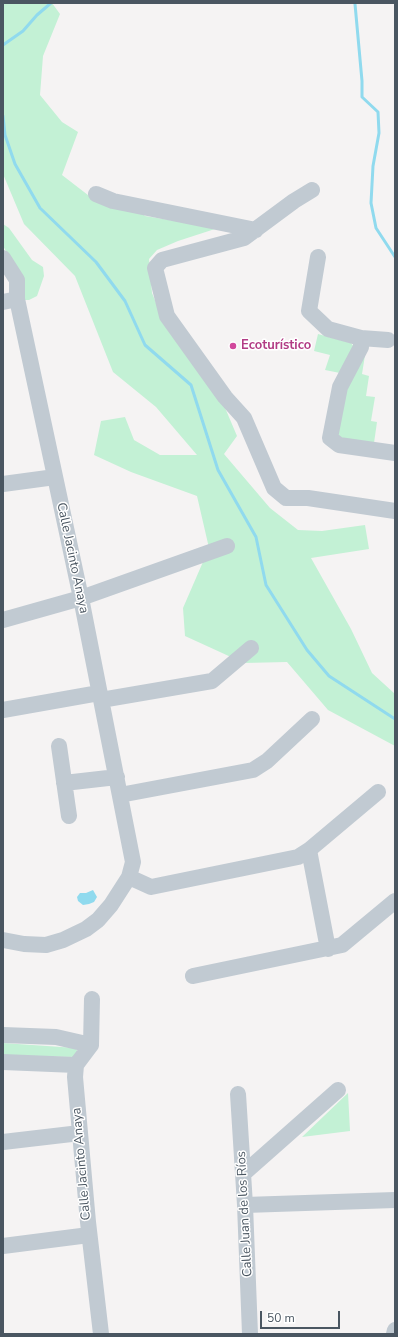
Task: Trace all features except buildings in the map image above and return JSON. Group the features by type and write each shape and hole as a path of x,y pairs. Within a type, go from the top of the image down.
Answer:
{"street":[{"path":"312,190 294,201 244,238 162,260 155,268 166,316 225,397 244,418 274,488 286,498 308,498 395,511"},
{"path":"96,194 113,201 256,230"},
{"path":"318,257 308,311 328,329 361,338 388,340"},
{"name":"Calle Jacinto Anaya","path":"3,258 17,280 10,300 55,477 81,598 117,777 131,870"},
{"path":"361,338 361,346 340,387 330,438 339,445 395,453"},
{"path":"3,484 55,477"},
{"path":"3,620 81,598 227,546"},
{"path":"3,710 212,681 251,648"},
{"path":"120,794 253,770 267,761 312,719"},
{"path":"59,746 69,816"},
{"path":"64,783 117,777"},
{"path":"3,940 24,944 46,945 64,940 86,929 98,920 111,905 131,870 151,887 298,857 309,850 378,792"},
{"path":"309,850 328,949"},
{"path":"193,976 342,945 395,901"},
{"path":"3,1062 76,1065 92,1045 92,999"},
{"path":"3,1035 56,1037 92,1045"},
{"name":"Calle Jacinto Anaya","path":"76,1065 75,1077 89,1235 101,1334"},
{"path":"243,1174 338,1090"},
{"name":"Calle Juan de los Ríos","path":"238,1094 245,1205 250,1334"},
{"path":"3,1142 80,1133"},
{"path":"245,1205 395,1200"},
{"path":"3,1246 89,1235"},
{"path":"394,1334 395,1330"}],"green space":[{"path":"3,3 52,3 60,14 43,56 40,95 62,122 78,132 62,175 97,202 137,208 145,216 218,228 178,241 157,250 149,259 152,293 161,315 223,403 237,436 224,454 270,508 298,530 322,531 365,525 369,549 311,558 351,629 372,673 395,694 395,746 328,710 287,662 244,663 185,636 183,608 209,548 197,496 131,472 94,455 101,421 125,417 134,440 160,455 197,455 156,407 113,372 75,276 24,224 3,174"},
{"path":"3,224 9,228 32,260 43,267 44,276 37,296 29,300 23,300 18,271 3,246"},
{"path":"318,334 351,343 355,348 340,373 325,370 330,355 314,351"},
{"path":"366,349 362,374 369,376 366,396 375,397 371,421 377,422 374,443 344,441 337,435 345,389"},
{"path":"3,1043 76,1048 78,1057 3,1056"},
{"path":"348,1093 350,1131 302,1137"}],"water":[{"path":"93,890 97,897 94,902 83,905 78,901 77,897 80,893 86,893"}],"waterway":[{"path":"3,45 23,31 37,15 51,3"},
{"path":"355,4 362,81 362,97 378,112 379,133 373,166 371,203 376,228 395,257"},
{"path":"3,116 5,135 15,164 40,208 96,262 125,301 145,345 191,385 218,470 256,537 266,585 307,650 329,676 395,719"}],"place":[{"name":"Ecoturístico","path":"233,346"}]}
